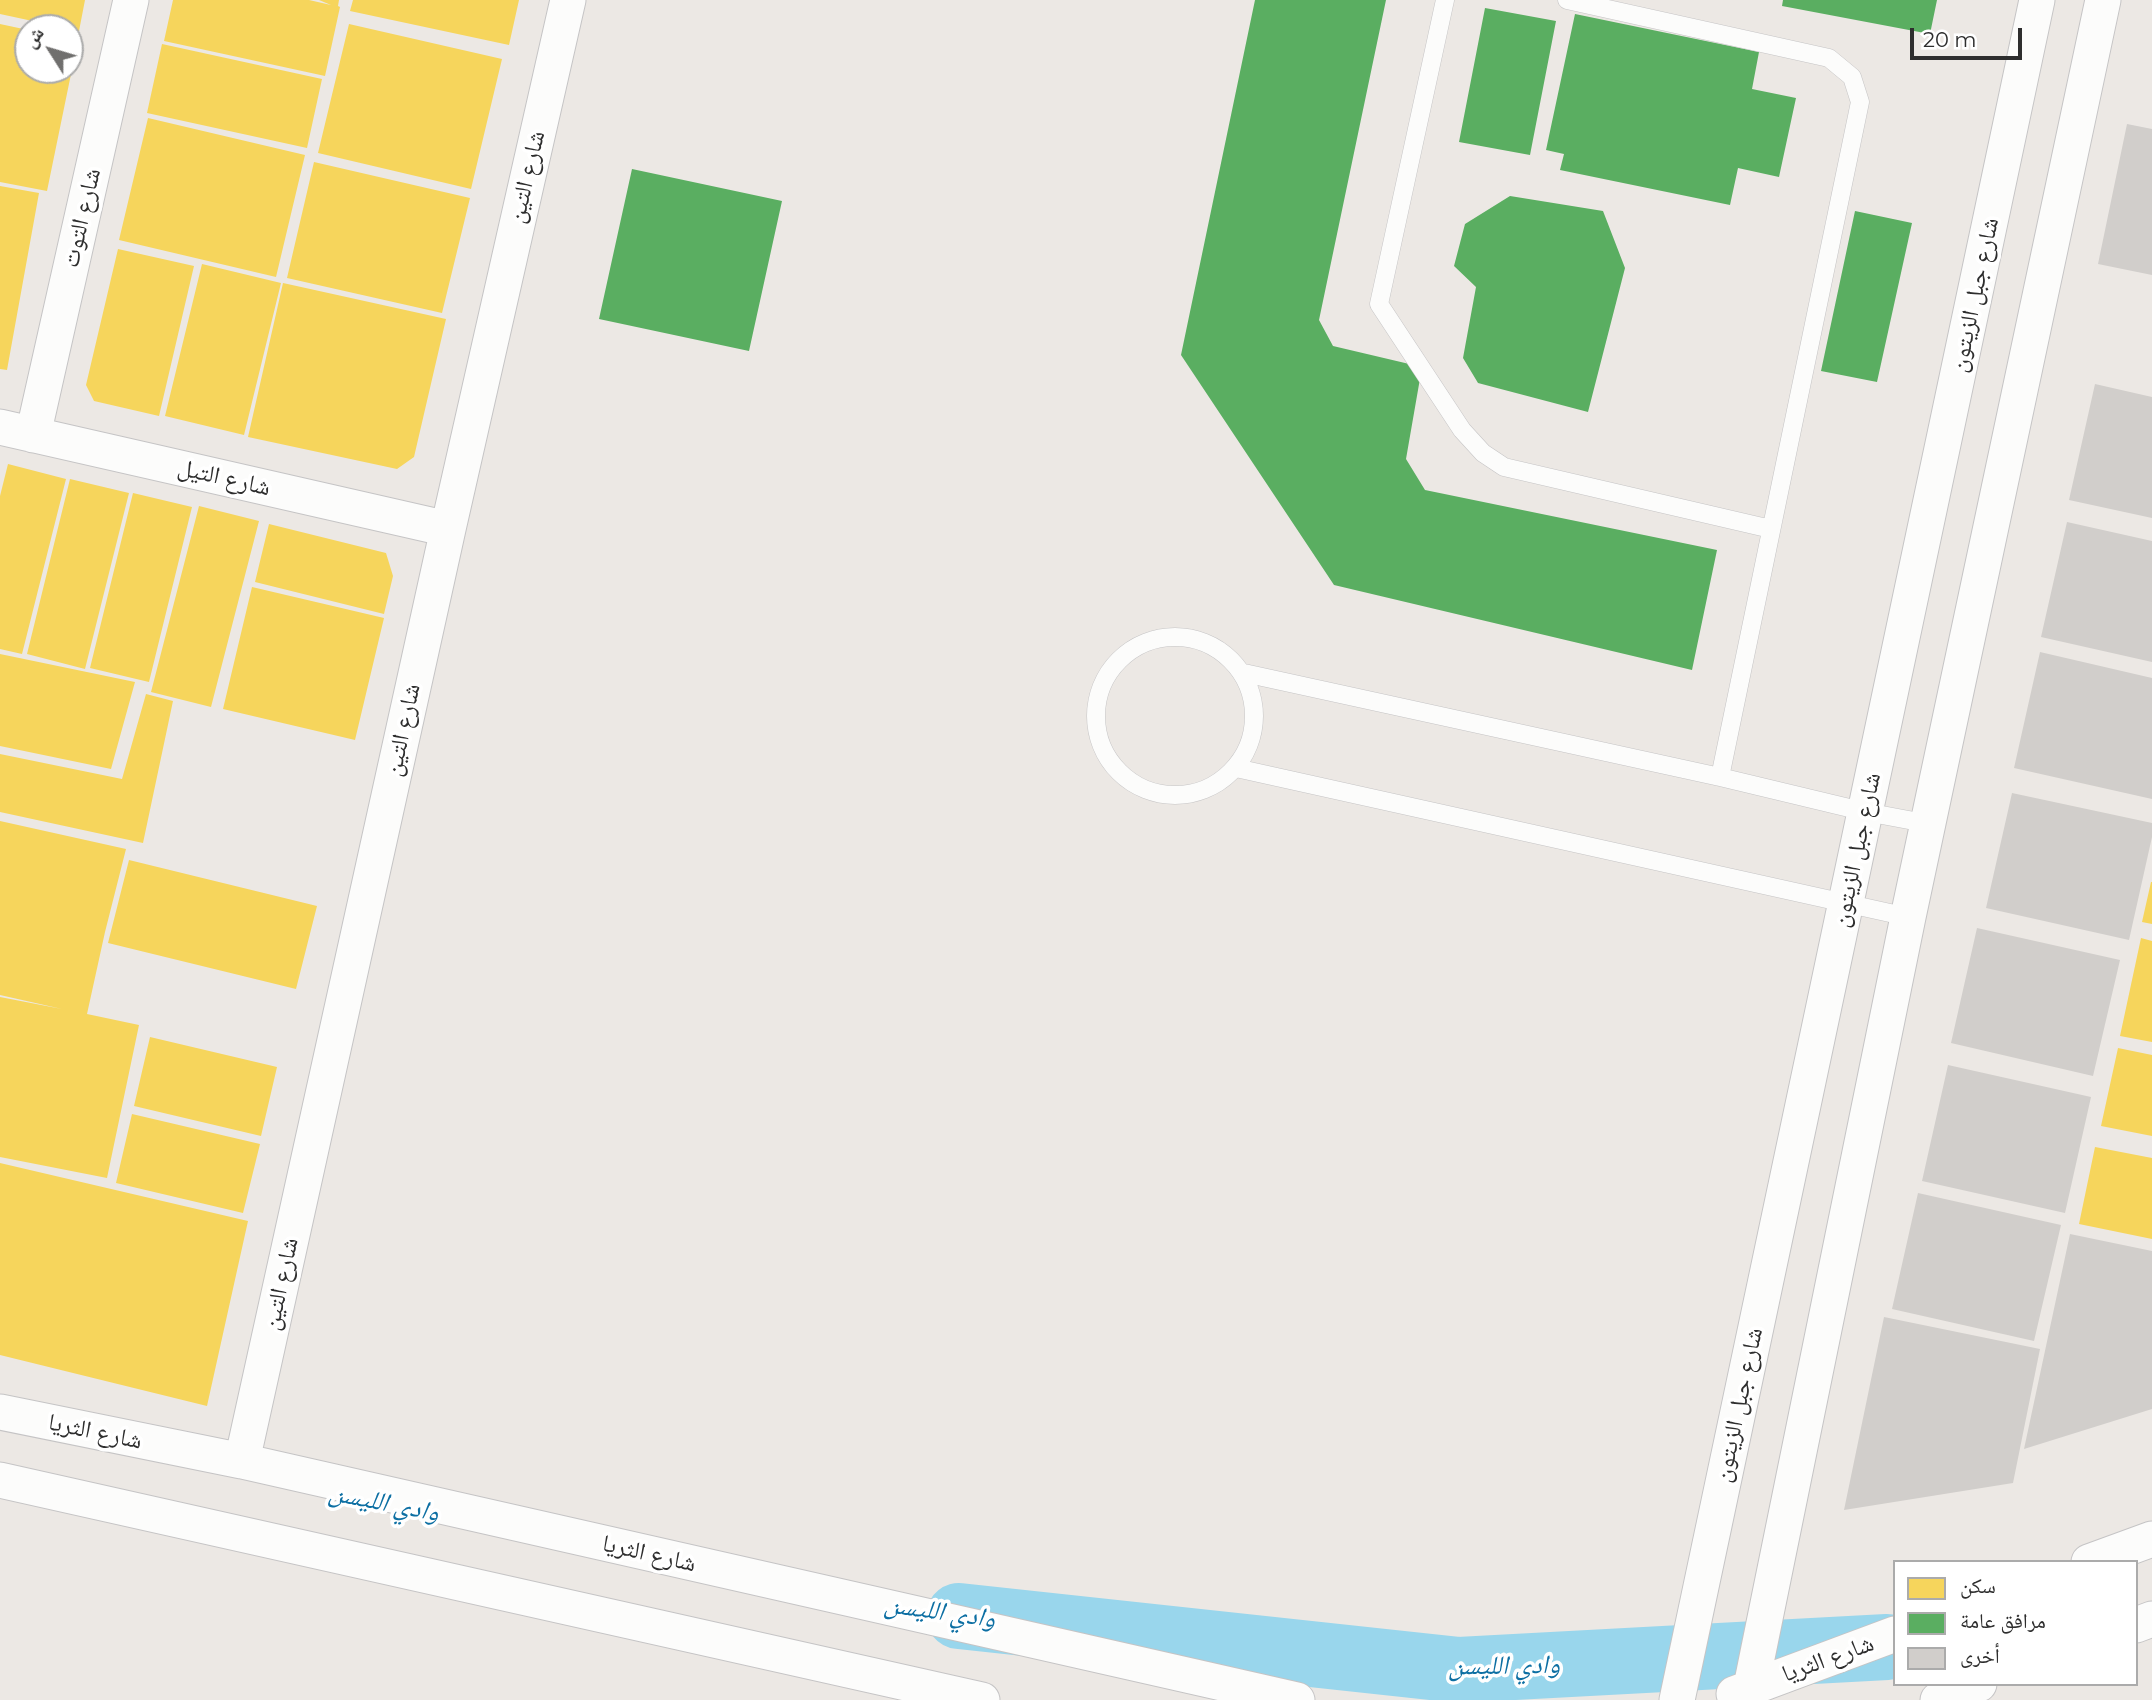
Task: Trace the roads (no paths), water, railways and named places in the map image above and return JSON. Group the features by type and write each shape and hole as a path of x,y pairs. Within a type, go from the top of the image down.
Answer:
{"street":[{"name":"شارع التوت","path":"16,431 131,0"},
{"name":"شارع التين","path":"242,1461 568,0"},
{"name":"شارع جبل الزيتون","path":"1677,1700 2037,0"},
{"path":"1739,1696 1930,824 2103,0"},
{"name":"شارع التيل","path":"16,431 448,529"},
{"name":"شارع الثريا","path":"0,1412 242,1461 1297,1700"},
{"path":"5,1483 982,1700"},
{"path":"2095,1560 2152,1539"},
{"name":"شارع الثريا","path":"1739,1696 1893,1635"},
{"path":"1938,1700 1974,1686"}],"lane":[{"path":"1445,0 1379,304 1462,430 1483,453 1504,467 1771,529"},
{"path":"1567,0 1829,58 1852,77 1860,102 1720,777"},
{"path":"1189,636 1220,649 1244,673 1255,705 1252,738 1236,768 1210,788 1177,796 1144,791 1117,772 1100,743 1095,710 1105,678 1126,652 1156,638 1189,636"},
{"path":"1244,673 1930,824"},
{"path":"1236,768 1908,918"}],"waterway":[{"name":"وادي الليسن","path":"959,1616 1459,1670 1887,1647"}]}
